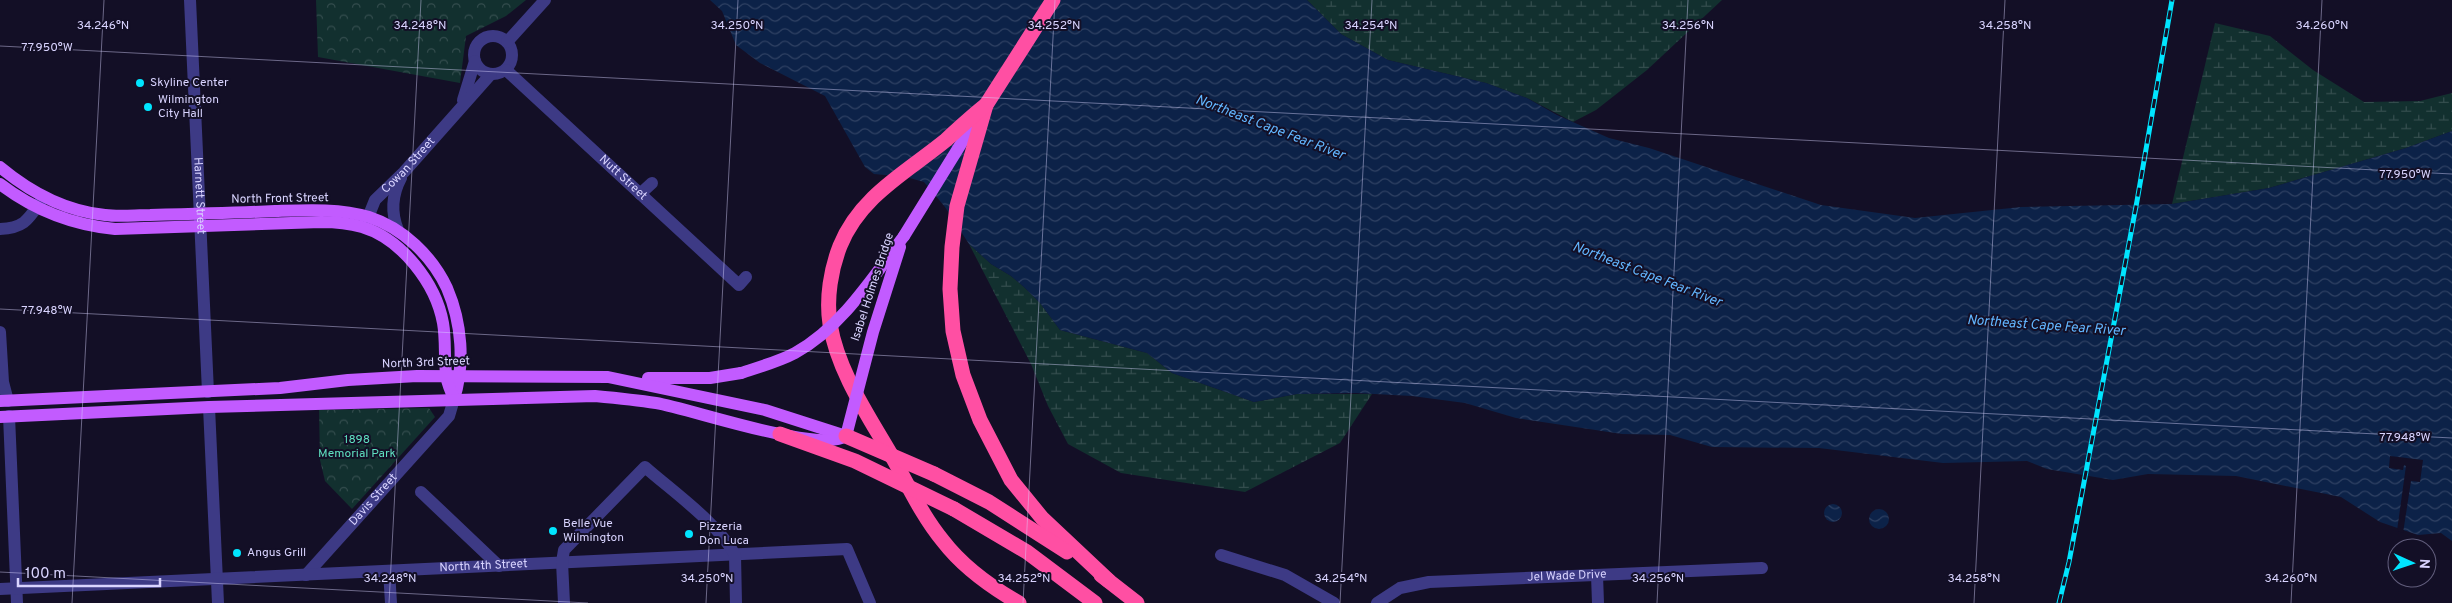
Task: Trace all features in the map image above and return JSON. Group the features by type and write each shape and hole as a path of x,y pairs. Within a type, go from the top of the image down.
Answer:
{"highway":[{"name":"Isabel Holmes Bridge","path":"986,105 1053,0"},
{"path":"986,105 884,187 853,222 840,245 832,272 829,300 834,341 862,405 918,503 942,541 975,574 1019,603"},
{"path":"986,105 958,200 952,247 950,289 953,331 963,375 980,420 999,460 1026,501 1109,581"},
{"path":"780,434 855,461 954,509 1027,552 1095,603"},
{"path":"846,436 934,474 989,502 1109,581 1137,603"}],"main road":[{"name":"Isabel Holmes Bridge","path":"846,436 873,332 904,236 986,105"},
{"name":"North Front Street","path":"0,167 40,202"},
{"name":"North Front Street","path":"0,184 40,202 104,215 200,220 323,210 398,230 423,251 443,280 450,296 458,329 461,376 454,399"},
{"name":"North Front Street","path":"366,222 420,270 430,287 443,323 446,376 454,399"},
{"path":"608,377 710,378 741,373 795,353 821,335 857,297 904,236"},
{"name":"North 3rd Street","path":"4,401 280,388 348,380 446,376 608,377 765,410 846,436"},
{"path":"4,416 209,407 595,396 657,403 780,434 834,441 846,436"}],"street":[{"name":"Harnett Street","path":"190,0 208,392"},
{"path":"508,42 545,0"},
{"path":"496,36 508,42 512,54 506,70 491,74 484,72 475,61 475,48 484,39 496,36"},
{"name":"Cowan Street","path":"461,107 475,61"},
{"name":"Nutt Street","path":"506,70 640,194 743,281"},
{"name":"Cowan Street","path":"366,222 375,200 404,172 491,74"},
{"path":"398,230 393,216 393,206 395,188 404,172"},
{"path":"640,194 652,183"},
{"path":"0,230 13,229 26,223 40,202"},
{"path":"0,332 4,401"},
{"name":"Davis Street","path":"306,574 449,416 454,399"},
{"path":"209,407 218,603"},
{"path":"4,416 17,603"},
{"path":"564,603 562,562 564,550 645,467 718,532 735,555 736,603"},
{"path":"421,492 499,566"},
{"name":"North 4th Street","path":"0,589 847,549 870,603"},
{"path":"1222,555 1285,576 1334,603"},
{"name":"Jel Wade Drive","path":"1377,603 1390,592 1414,584 1762,568"},
{"path":"389,571 391,603"},
{"path":"1597,575 1598,603"}],"green space":[{"path":"316,0 526,0 506,16 466,36 460,83 318,57"},
{"path":"1307,0 1722,0 1647,70 1596,110 1573,122 1527,98 1486,83 1388,60 1341,34"},
{"path":"2215,23 2270,36 2313,70 2364,102 2420,101 2452,93 2452,131 2406,148 2269,188 2172,204"},
{"path":"969,244 991,264 1011,276 1024,287 1040,303 1060,330 1147,353 1172,373 1254,402 1297,394 1372,394 1340,443 1245,492 1121,473 1068,444 1048,406 1031,364"},
{"name":"1898 Memorial Park","path":"429,408 435,417 352,509 325,481 320,460 319,410"}],"water":[{"name":"Northeast Cape Fear River","path":"710,0 1307,0 1341,34 1388,60 1486,83 1527,98 1557,115 1609,138 1649,148 1821,205 1915,218 2021,207 2172,204 2269,188 2406,148 2452,131 2452,541 2441,533 2418,535 2380,522 2341,497 2236,476 2148,474 2113,480 2047,469 2027,461 1943,463 1819,448 1712,447 1670,435 1622,434 1516,418 1465,403 1412,396 1356,393 1297,394 1254,402 1172,373 1147,353 1060,330 1040,303 1024,287 1011,276 991,264 969,244 945,207 924,182 906,177 874,174 865,167 825,96 760,63 736,45 722,11"},
{"path":"1833,504 1839,507 1842,513 1839,519 1833,522 1827,519 1824,513 1827,507"},
{"path":"1879,509 1886,512 1889,519 1886,526 1879,529 1872,526 1869,519 1872,512"}],"pier":[{"path":"2390,456 2423,460 2420,482 2411,481 2403,533 2397,531 2406,466 2404,465 2403,470 2389,468"}],"railway":[{"path":"2059,603 2069,562 2137,201 2172,0"}],"place":[{"name":"Skyline Center","path":"140,83"},
{"name":"Wilmington City Hall","path":"148,107"},
{"name":"Belle Vue Wilmington","path":"553,531"},
{"name":"Pizzeria Don Luca","path":"689,534"},
{"name":"Angus Grill","path":"237,553"}]}
